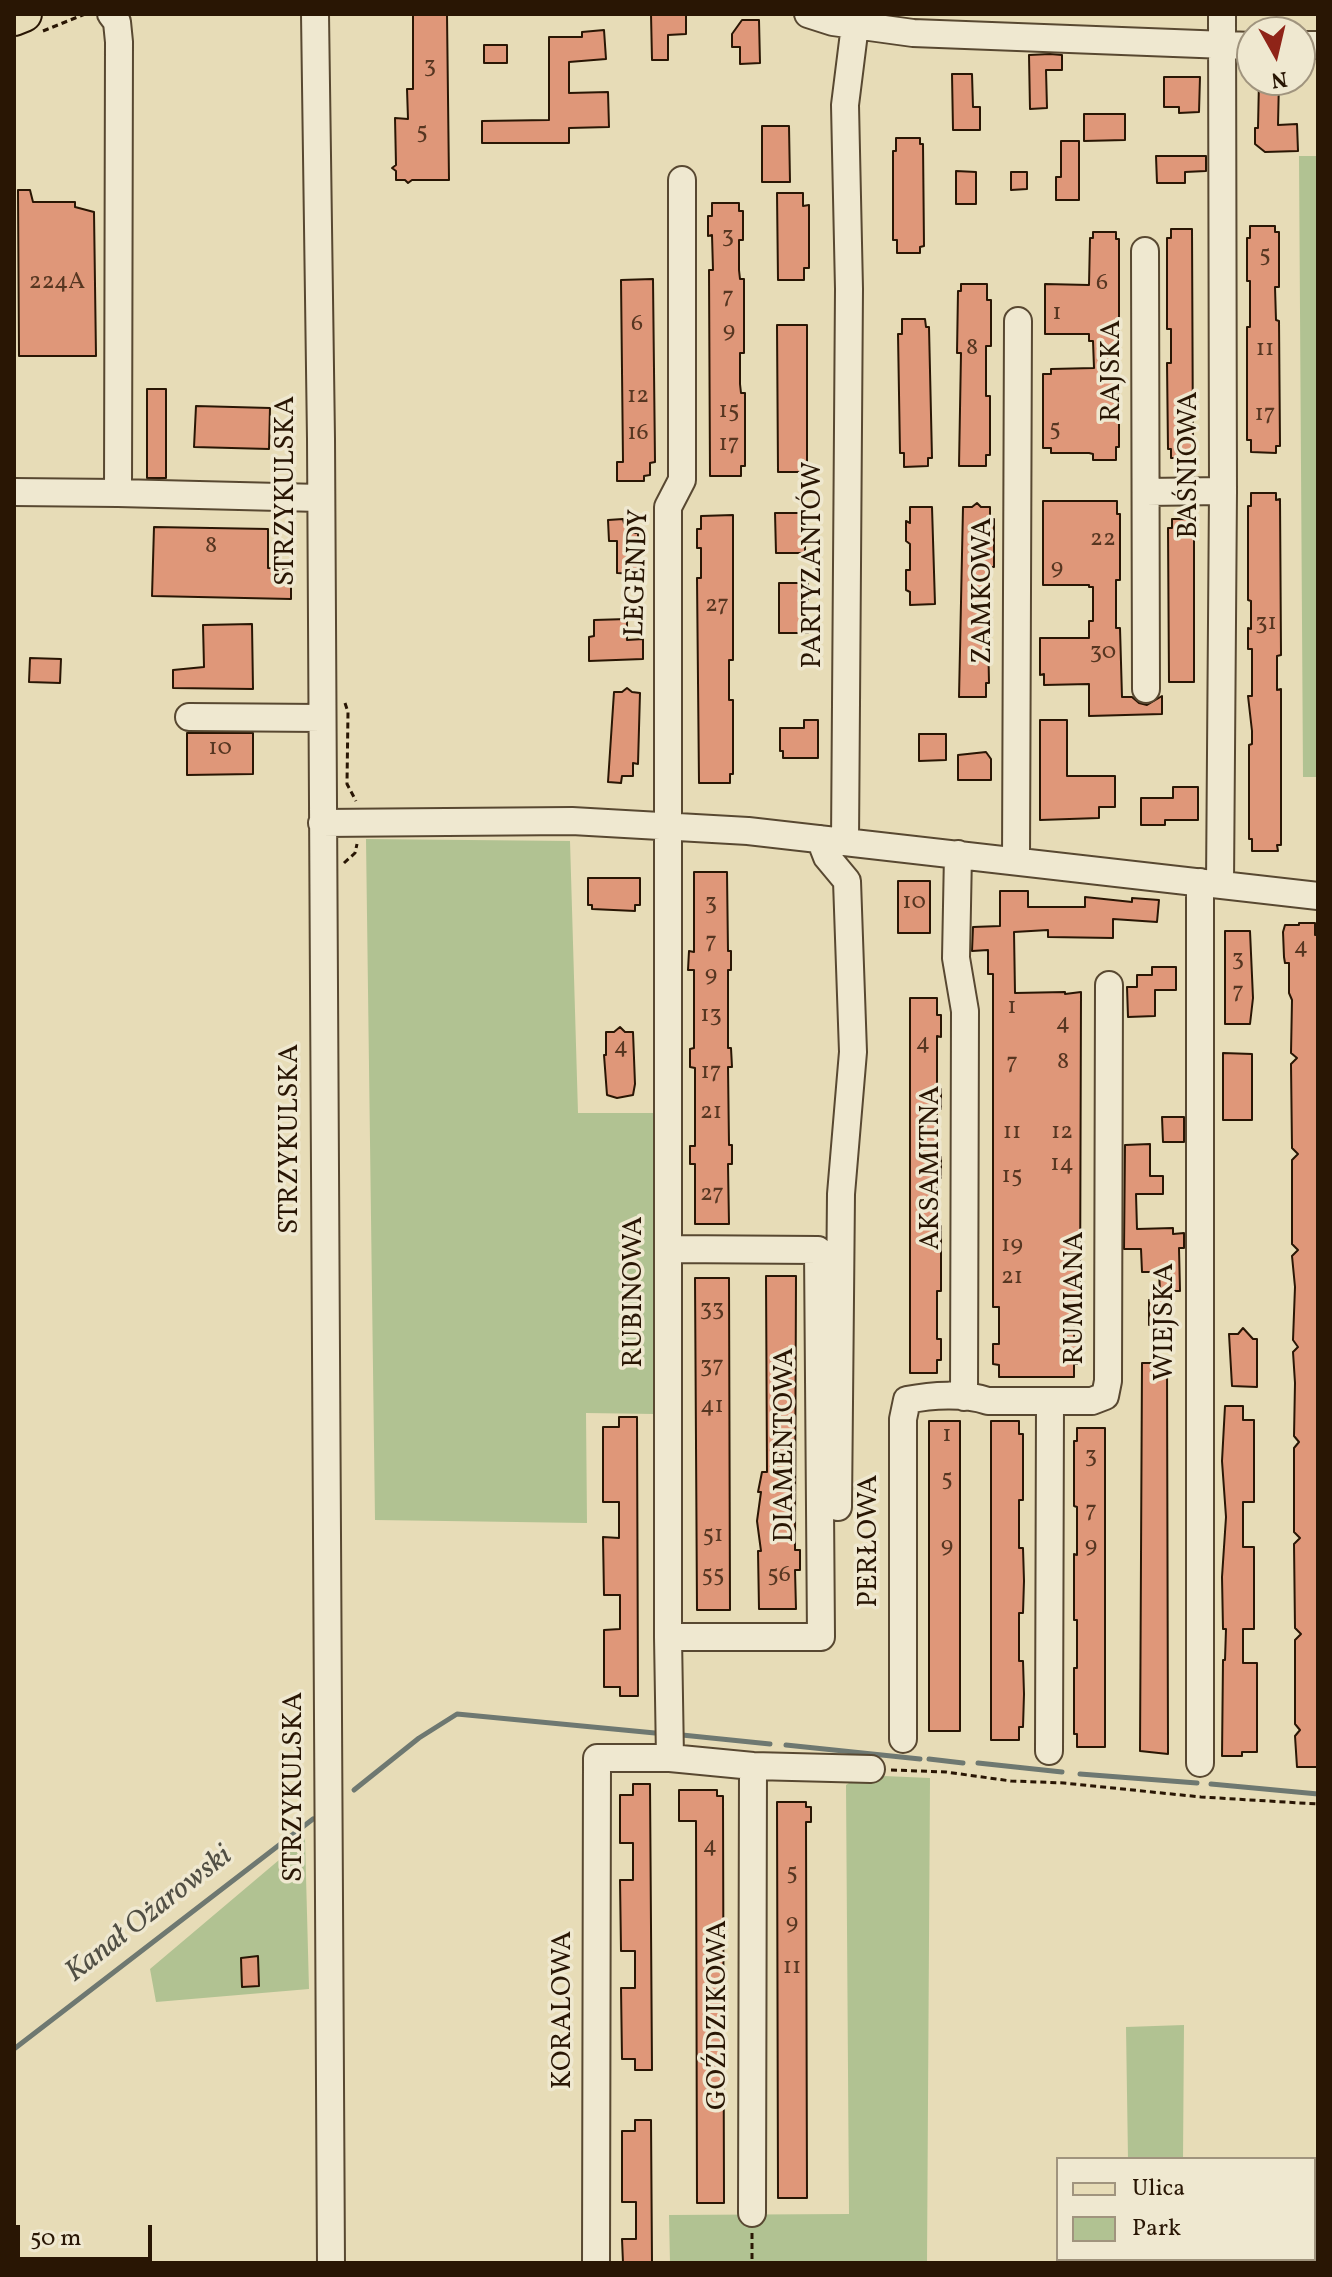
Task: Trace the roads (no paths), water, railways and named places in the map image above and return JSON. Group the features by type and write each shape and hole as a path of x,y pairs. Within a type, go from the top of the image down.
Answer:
{"street":[{"path":"111,14 117,22 119,64 118,493"},
{"name":"STRZYKULSKA","path":"315,14 331,2263"},
{"path":"808,14 833,22 913,33 1236,46"},
{"name":"BAŚNIOWA","path":"1210,883 1223,491 1222,14"},
{"name":"PARTYZANTÓW","path":"832,840 849,289 845,105 855,25"},
{"name":"LEGENDY","path":"668,826 668,507 682,480 682,180"},
{"name":"RAJSKA","path":"1145,251 1146,689"},
{"name":"ZAMKOWA","path":"1016,861 1018,321"},
{"path":"1146,492 1223,491"},
{"path":"14,492 320,498"},
{"path":"189,717 322,718"},
{"path":"322,823 572,821 668,826 832,840 1318,896"},
{"name":"RUBINOWA","path":"668,826 670,1758"},
{"path":"832,840 827,857 847,881 852,1037 841,1194 838,1507"},
{"name":"AKSAMITNA","path":"958,854 956,958 965,1011 964,1397"},
{"name":"WIEJSKA","path":"1200,1763 1210,883"},
{"name":"RUMIANA","path":"1049,1751 1050,1401 1092,1401 1105,1396 1108,1381 1109,985"},
{"name":"DIAMENTOWA","path":"668,1249 818,1250 821,1637 668,1637"},
{"name":"PERŁOWA","path":"903,1739 903,1419 907,1400 924,1396 964,1397"},
{"path":"964,1397 988,1401 1050,1401"},
{"name":"KORALOWA","path":"596,2263 597,1758 670,1758"},
{"path":"670,1758 753,1766 871,1769"},
{"name":"GOŹDZIKOWA","path":"752,2213 753,1766"}],"waterway":[{"name":"Kanał Ożarowski","path":"354,1790 419,1738 457,1714 655,1733"},
{"name":"Kanał Ożarowski","path":"682,1735 770,1744"},
{"name":"Kanał Ożarowski","path":"786,1745 920,1759"},
{"name":"Kanał Ożarowski","path":"929,1759 963,1763"},
{"name":"Kanał Ożarowski","path":"978,1763 1062,1772"},
{"name":"Kanał Ożarowski","path":"1080,1774 1197,1783"},
{"name":"Kanał Ożarowski","path":"1211,1784 1318,1794"},
{"name":"Kanał Ożarowski","path":"14,2049 313,1819"}]}
